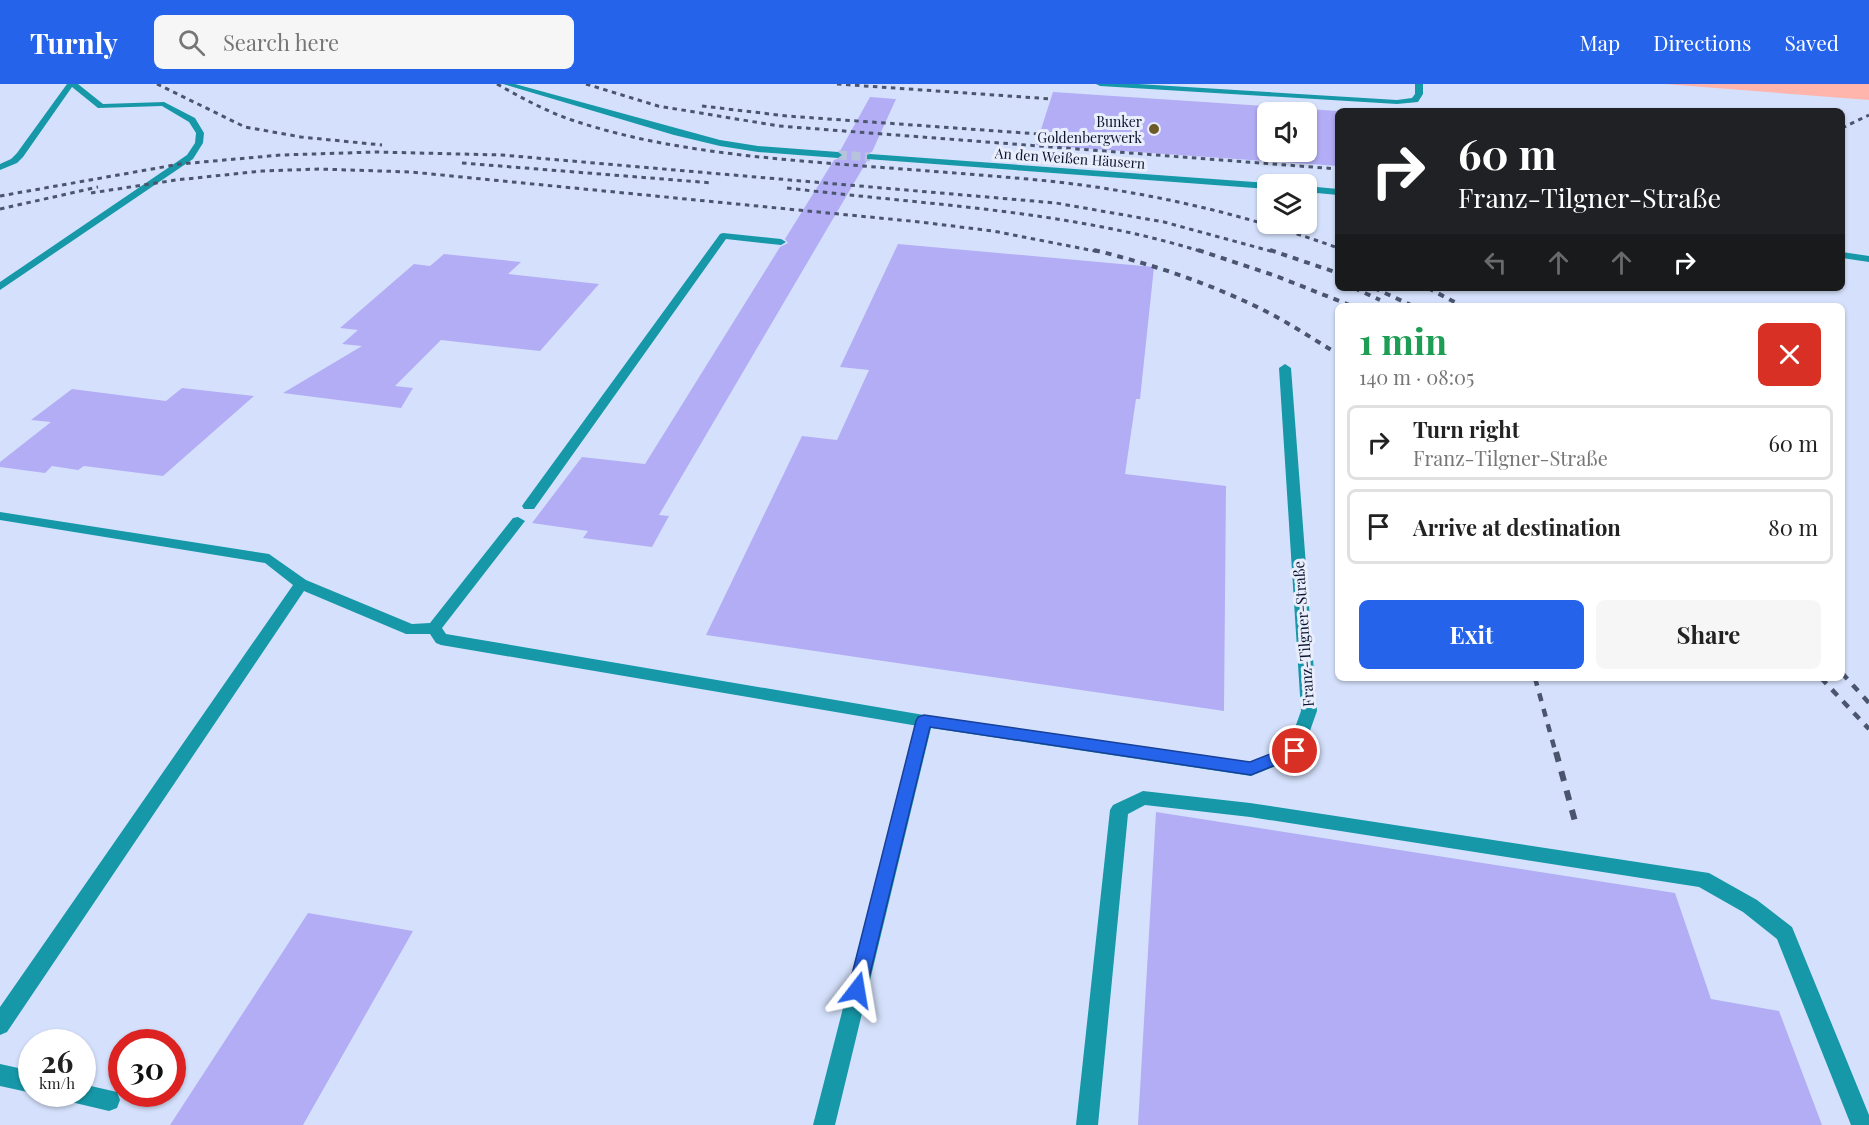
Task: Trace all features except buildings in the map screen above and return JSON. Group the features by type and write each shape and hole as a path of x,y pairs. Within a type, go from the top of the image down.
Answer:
{"street":[{"path":"0,167 14,161 20,155 72,84 101,106 164,104 192,120 200,133 199,143 190,157 0,287"},
{"path":"507,84 710,141 758,149 838,155"},
{"path":"1100,84 1396,102 1415,100 1419,94 1419,84"},
{"name":"An den Weißen Häusern","path":"870,157 1257,185"},
{"path":"1317,190 1335,192"},
{"path":"529,506 723,236 781,242"},
{"path":"1845,255 1869,259"},
{"name":"Franz-Tilgner-Straße","path":"434,628 441,639 924,721 1251,769 1295,751 1309,711 1285,368"},
{"path":"0,516 269,559 301,584 411,630 434,628 518,521"},
{"path":"0,1026 301,584"},
{"path":"824,1125 924,721"},
{"path":"1087,1125 1119,810 1143,798 1250,810 1702,879 1750,906 1785,933 1862,1125"},
{"path":"0,1076 18,1079"}],"shaded area":[{"path":"1664,84 1869,84 1869,100"}],"tunnel":[{"path":"838,155 870,157"}],"railway":[{"path":"157,84 245,127 301,137 382,145"},
{"path":"497,84 566,118 645,140 753,156 1038,180 1115,190 1228,214 1335,247"},
{"path":"586,84 658,106 779,126 1335,169"},
{"path":"837,84 1052,99"},
{"path":"702,106 787,116 1039,134"},
{"path":"1845,127 1869,115"},
{"path":"0,196 180,164 281,155 376,152 502,155 1056,203 1164,222 1274,252"},
{"path":"462,163 713,183"},
{"path":"91,193 176,180 262,171 319,169 411,172 920,222 993,231 1100,252"},
{"path":"0,209 98,187"},
{"path":"787,188 1049,218 1152,238 1203,252"},
{"path":"1094,250 1162,269 1228,294 1280,319 1335,352"},
{"path":"1198,250 1276,276 1344,303"},
{"path":"1270,250 1335,272"},
{"path":"1360,291 1380,300"},
{"path":"1380,291 1406,303"},
{"path":"1434,291 1456,303"},
{"path":"1845,676 1869,703"},
{"path":"1536,681 1556,754"},
{"path":"1824,681 1869,729"},
{"path":"1556,752 1576,825"}],"place":[{"name":"Bunker Goldenbergwerk","path":"1154,129"}],"route":[{"path":"857,990 924,721 1251,769 1295,751"}]}
